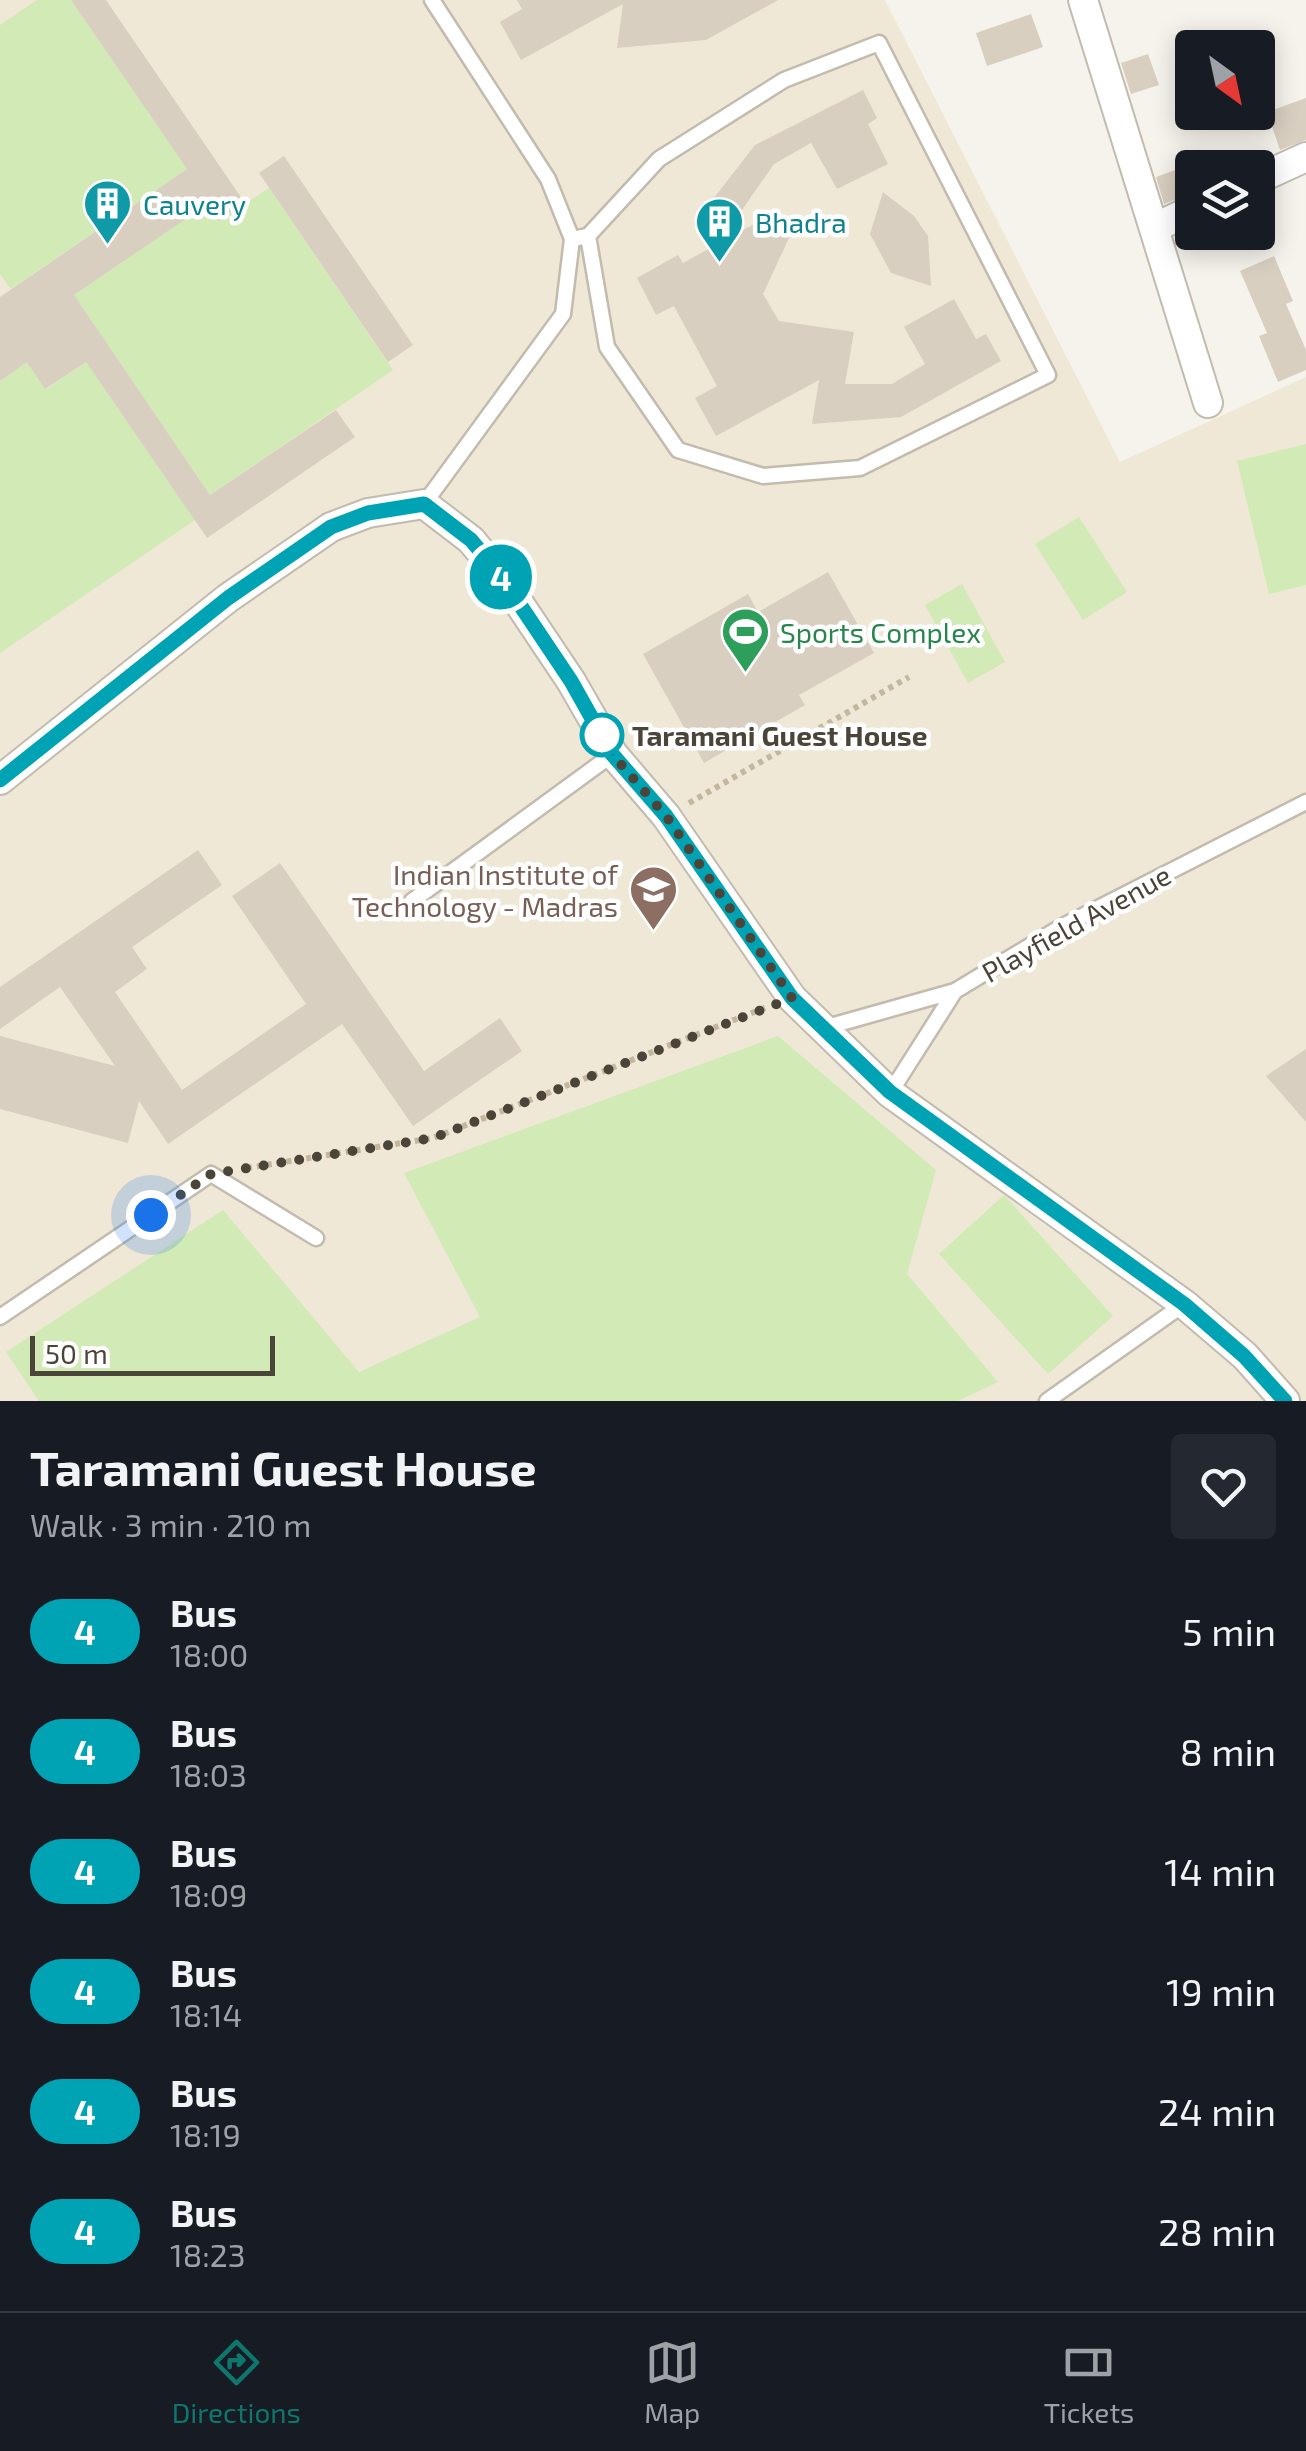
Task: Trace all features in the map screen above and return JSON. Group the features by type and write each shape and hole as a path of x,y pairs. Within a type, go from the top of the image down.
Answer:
{"street":[{"path":"1084,0 1208,403"},
{"path":"1275,172 1306,157"},
{"path":"1156,227 1175,218"},
{"path":"0,780 228,598 331,527 368,513 424,504 471,540 500,575 571,681 612,754 666,816 792,998 827,1027 890,1092 1184,1304 1244,1356 1285,1401"}],"lane":[{"path":"424,504 562,314 572,239 548,179 432,0"},
{"path":"572,239 588,236 659,159 784,80 879,44 1048,375 860,468 763,476 678,450 607,347 588,236"},
{"path":"412,901 612,754"},
{"name":"Playfield Avenue","path":"890,1092 954,992 1061,927 1306,802"},
{"path":"827,1027 954,992"},
{"path":"0,1317 211,1174 316,1238"},
{"path":"1046,1401 1184,1304"}],"path":[{"path":"666,816 909,676"},
{"path":"211,1174 433,1138 792,998"}],"shaded area":[{"name":"Indian Institute of Technology - Madras","path":"0,0 885,0 1120,462 1306,377 1306,1401 0,1401"}],"green space":[{"path":"37,0 71,0 187,169 11,289 0,274 0,25"},
{"path":"269,188 393,370 210,495 74,295 208,204 220,220"},
{"path":"27,362 46,389 86,362 195,520 0,653 0,381"},
{"path":"1306,444 1306,585 1269,594 1237,461"},
{"path":"1079,517 1127,592 1083,620 1035,544"},
{"path":"962,584 1005,662 968,683 925,605"},
{"path":"778,1036 936,1170 907,1274 998,1382 958,1401 39,1401 6,1352 223,1210 359,1372 480,1317 404,1173"},
{"path":"1004,1195 1113,1316 1048,1374 939,1254"}],"building":[{"name":"Cauvery","path":"71,0 106,0 245,203 220,220 208,204 74,295 210,495 336,410 355,437 207,538 86,362 45,389 27,362 0,381 0,297 187,169"},
{"path":"517,0 778,0 706,40 617,48 623,4 521,60 500,22 522,9"},
{"path":"1031,14 1043,47 987,66 976,33"},
{"path":"1148,54 1159,85 1131,94 1121,63"},
{"path":"863,90 877,118 868,124 888,164 837,189 811,143 774,164 735,220 707,207 755,145"},
{"path":"1306,98 1306,140 1280,150 1273,130 1275,109"},
{"path":"284,156 413,345 388,362 259,173"},
{"path":"1175,170 1175,200 1164,204 1156,177"},
{"path":"883,192 914,216 928,236 931,286 891,273 870,234"},
{"name":"Bhadra","path":"772,214 795,225 763,294 779,321 854,332 845,384 892,384 925,364 904,327 954,299 976,339 986,334 1001,361 901,417 812,424 819,380 716,436 695,398 717,386 674,306 656,315 637,278 678,255 683,263"},
{"path":"1274,256 1293,301 1286,304 1306,350 1306,370 1278,382 1259,336 1267,333 1240,271"},
{"name":"Sports Complex","path":"828,572 874,653 799,695 805,705 704,763 643,654 748,594 758,612"},
{"path":"198,850 222,885 132,947 147,969 115,992 182,1090 306,1004 232,896 280,863 424,1071 500,1018 522,1051 413,1126 342,1024 168,1144 139,1101 128,1143 0,1109 0,1036 115,1066 60,987 0,1029 0,987"},
{"path":"1306,1049 1306,1122 1266,1076"}],"bus line":[{"name":"4","path":"0,780 228,598 331,527 368,513 424,504 471,540 500,575 571,681 612,754 666,816 792,998 827,1027 890,1092 1184,1304 1244,1356 1285,1401"}],"place":[{"name":"Cauvery","path":"108,246"},
{"name":"Bhadra","path":"720,264"},
{"name":"Sports Complex","path":"745,674"},
{"name":"Taramani Guest House","path":"602,735"},
{"name":"Indian Institute of Technology - Madras","path":"653,932"}],"route":[{"path":"151,1215 211,1174 433,1138 545,1097 631,1057 792,998 666,816 612,754 599,730 602,735"}]}
